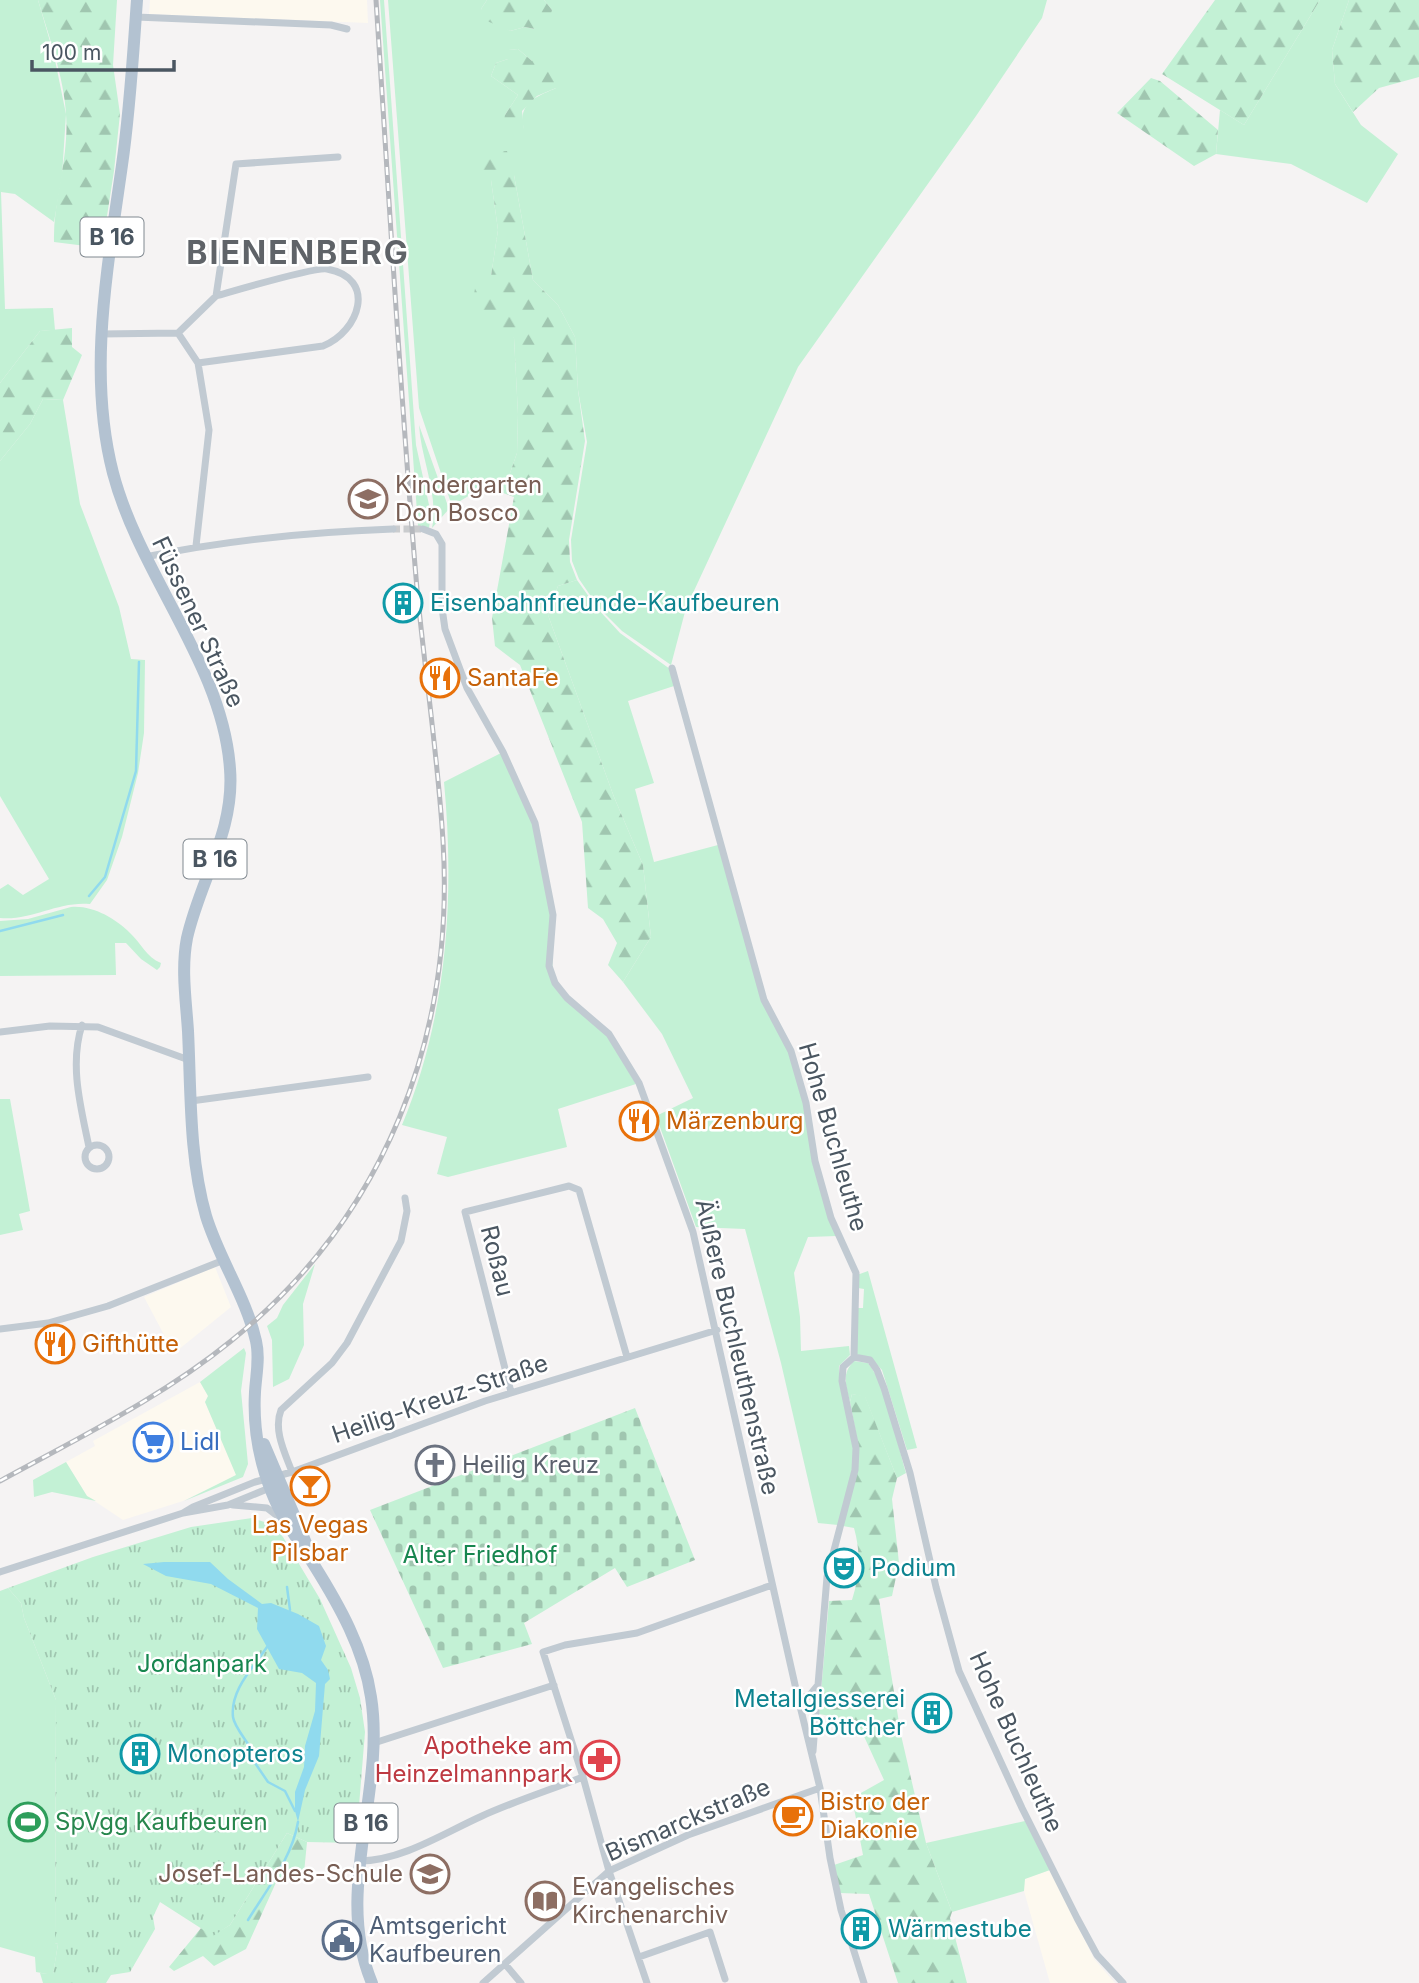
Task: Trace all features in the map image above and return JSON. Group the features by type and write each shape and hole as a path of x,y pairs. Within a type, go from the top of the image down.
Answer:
{"main road":[{"name":"Füssener Straße","path":"137,0 128,121 100,334 103,407 113,474 144,557 212,691 224,727 230,763 230,805 224,834 195,908 183,969 191,1101 197,1174 207,1217 243,1301 258,1347 255,1417 260,1458 279,1478"},
{"name":"B 16","path":"279,1478 287,1525 317,1569 340,1610 364,1665 371,1696 374,1743 356,1917 365,1967 372,1983"},
{"name":"B 16","path":"279,1478 317,1569"}],"street":[{"path":"136,17 331,24 347,29"},
{"path":"216,296 236,164 338,158"},
{"path":"100,334 178,333 216,296 325,268 346,276 355,284 359,295 358,306 348,326 335,341 323,346 198,363"},
{"path":"178,333 198,363 209,430 196,546"},
{"path":"144,557 196,546 344,531 393,529"},
{"name":"Äußere Buchleuthenstraße","path":"423,529 436,534 442,544 442,608 445,629 467,688 503,752 535,823 553,915 548,966 555,983 566,998 609,1034 639,1083 693,1231 820,1788 837,1891 864,1983"},
{"name":"Hohe Buchleuthe","path":"672,668 764,1000 791,1051 806,1103 815,1161 828,1207 856,1273 853,1357 870,1360 884,1388 910,1473 936,1587 959,1671 1077,1918 1097,1955 1123,1983"},
{"path":"0,1032 82,1025 98,1027 189,1060"},
{"path":"82,1025 77,1040 77,1082 89,1147"},
{"path":"191,1101 368,1077"},
{"name":"Roßau","path":"511,1392 465,1212 569,1186 579,1190 627,1357"},
{"path":"279,1478 281,1440 277,1419 281,1410 332,1363 347,1343 401,1241 407,1211 405,1198"},
{"path":"0,1329 48,1323 108,1306 224,1260"},
{"name":"Heilig-Kreuz-Straße","path":"279,1478 511,1392 717,1330"},
{"path":"813,1759 827,1577 855,1470 856,1448 842,1381 843,1367 853,1357"},
{"path":"228,1505 279,1478"},
{"path":"183,1513 193,1507 279,1478"},
{"path":"0,1572 183,1513 228,1505 267,1508 275,1512 287,1525"},
{"path":"647,1983 544,1652 637,1633 772,1585"},
{"path":"374,1743 554,1685"},
{"path":"798,1698 809,1696 818,1685"},
{"path":"361,1861 370,1861 417,1847 484,1815 583,1777"},
{"name":"Bismarckstraße","path":"484,1983 610,1871 688,1835 820,1788"},
{"path":"639,1957 710,1932 725,1979"},
{"path":"505,1964 521,1983"}],"shaded area":[{"path":"150,0 367,0 368,23 149,14"},
{"path":"215,1267 231,1307 178,1350 171,1348 144,1297"},
{"path":"200,1382 208,1396 205,1402 237,1475 183,1501 123,1520 87,1496 66,1462 95,1446 93,1441"},
{"path":"1050,1870 1094,1959 1115,1983 1050,1983 1024,1891 1024,1879"}],"green space":[{"path":"0,0 38,0 54,55 66,114 62,176 54,222 15,194 1,192 5,309 53,308 55,330 40,331 0,383"},
{"path":"38,0 117,0 113,65 120,114 102,248 54,242 55,216 65,152 65,104 58,68"},
{"path":"380,0 384,0 416,445 431,514 429,528 418,526"},
{"path":"388,0 487,0 481,9 510,31 525,27 535,29 552,10 544,0 1047,0 1042,18 976,116 798,367 686,608 671,665 622,631 599,608 579,579 572,561 571,540 587,442 578,390 575,337 558,305 533,280 514,175 491,180 498,230 491,276 514,338 518,414 517,453 503,493 475,492 452,506 419,408","holes":["518,49 556,88 535,98 526,107 523,113 524,129 505,115 518,95 491,76 496,63 508,59 509,50"]},
{"path":"487,0 544,0 552,10 547,28 525,27 510,31 487,21 481,9"},
{"path":"1215,0 1320,0 1244,125 1162,74"},
{"path":"1320,0 1349,0 1332,50 1335,84 1361,125 1398,154 1367,203 1291,164 1216,154 1220,110 1244,125"},
{"path":"1349,0 1419,0 1419,77 1379,88 1353,112 1335,84 1332,50"},
{"path":"518,49 532,61 545,54 558,61 563,73 556,88 537,96 522,111 524,129 519,140 509,138 502,130 505,115 518,95 491,76 496,63 508,59 508,50"},
{"path":"1151,78 1160,81 1218,130 1216,154 1194,166 1117,113"},
{"path":"507,151 514,175 533,280 558,305 575,337 585,441 569,540 570,562 577,580 558,586 548,615 614,797 643,865 651,937 623,982 608,965 617,943 603,919 588,908 582,822 520,665 495,646 492,618 514,497 503,493 517,453 518,414 514,338 473,301 476,282 491,276 498,230 491,180 471,161 489,152"},
{"path":"72,328 72,347 82,355 63,400 43,399 30,424 0,461 0,383 40,331"},
{"path":"43,399 63,400 80,504 119,607 131,659 145,660 144,733 138,773 122,837 107,880 90,904 67,905 23,917 0,918 0,889 8,884 23,895 49,879 0,796 0,461 30,424"},
{"path":"419,425 449,509 432,528 433,503"},
{"path":"577,580 597,608 620,633 670,669 674,686 628,701 654,783 635,789 654,862 718,845 762,1000 788,1051 805,1102 814,1162 837,1236 808,1237 794,1273 801,1351 849,1346 850,1355 839,1366 839,1376 854,1456 838,1525 818,1523 781,1363 745,1229 696,1227 656,1116 693,1098 662,1034 623,982 651,937 643,865 614,797 548,615 558,586"},
{"path":"501,753 533,823 551,914 553,984 607,1035 636,1084 558,1109 567,1147 448,1177 437,1174 447,1137 402,1125 429,1042 444,956 448,869 444,782"},
{"path":"71,907 95,910 117,922 151,957 161,963 160,967 157,970 141,959 126,943 115,943 116,975 0,976 0,921 28,919"},
{"path":"0,1099 10,1099 30,1211 19,1214 23,1230 0,1235"},
{"path":"315,1264 303,1304 304,1345 289,1379 273,1387 272,1340 267,1326 277,1318 283,1305"},
{"path":"868,1271 917,1448 907,1450 882,1370 871,1358 856,1354 857,1308 863,1308 864,1289 858,1288 857,1275"},
{"path":"244,1348 246,1353 241,1391 248,1464 243,1477 184,1501 236,1475 205,1402 208,1396 200,1382"},
{"path":"854,1361 868,1363 881,1386 906,1473 897,1478 865,1397 852,1394 850,1402 846,1375"},
{"path":"852,1394 865,1396 897,1478 892,1499 899,1563 892,1596 879,1599 901,1735 926,1843 952,1912 950,1918 967,1983 898,1983 869,1894 839,1893 834,1865 863,1855 852,1798 884,1780 857,1721 819,1714 829,1601 852,1600 858,1573 859,1555 854,1528 843,1526 859,1449 850,1402"},
{"name":"Alter Friedhof","path":"635,1408 695,1560 627,1587 615,1568 524,1623 532,1644 443,1668 370,1510"},
{"path":"66,1462 87,1496 96,1501 52,1492 34,1497 33,1480"},
{"name":"Jordanpark","path":"252,1518 271,1524 283,1537 320,1599 351,1668 360,1698 365,1732 356,1843 307,1842 287,1833 230,1925 213,1936 160,1902 153,1917 155,1929 130,1972 111,1975 106,1983 43,1983 40,1973 53,1974 58,1944 55,1943 56,1700 24,1618 21,1603 8,1588 93,1557 191,1527"},
{"name":"SpVgg Kaufbeuren","path":"8,1588 21,1603 24,1618 56,1700 55,1943 58,1944 53,1975 36,1972 35,1957 0,1947 0,1591"},
{"path":"1025,1821 1050,1870 1025,1879 1024,1891 952,1912 926,1843"},
{"path":"287,1833 307,1842 304,1873 278,1878 246,1949 214,1966 203,1956 174,1971 169,1967 201,1928 213,1935 230,1925"}],"water":[{"path":"210,1562 262,1604 271,1603 319,1626 326,1646 321,1660 330,1679 325,1684 319,1756 305,1790 298,1822 295,1792 304,1767 305,1746 315,1711 316,1683 302,1673 279,1669 257,1629 258,1608 211,1584 166,1576 143,1564"}],"waterway":[{"path":"89,896 105,877 136,771 139,662"},
{"path":"0,931 63,915"},
{"path":"287,1587 290,1610"},
{"path":"267,1647 239,1689 233,1717 253,1752 251,1757 268,1782 285,1791 295,1811"},
{"path":"248,1920 285,1861 298,1822"}],"tunnel":[{"path":"393,529 423,529"}],"railway":[{"path":"0,1481 119,1416 176,1381 231,1341 285,1292 331,1238 369,1180 399,1118 422,1053 437,984 444,914 443,841 411,515 376,0"}],"place":[{"name":"Kindergarten Don Bosco","path":"368,499"},
{"name":"Eisenbahnfreunde-Kaufbeuren","path":"403,603"},
{"name":"SantaFe","path":"440,678"},
{"name":"Märzenburg","path":"639,1121"},
{"name":"Gifthütte","path":"55,1344"},
{"name":"Lidl","path":"153,1442"},
{"name":"Heilig Kreuz","path":"435,1465"},
{"name":"Las Vegas Pilsbar","path":"310,1486"},
{"name":"Podium","path":"844,1568"},
{"name":"Metallgiesserei Böttcher","path":"932,1713"},
{"name":"Monopteros","path":"140,1754"},
{"name":"Apotheke am Heinzelmannpark","path":"600,1760"},
{"name":"Bistro der Diakonie","path":"793,1816"},
{"name":"SpVgg Kaufbeuren","path":"28,1822"},
{"name":"Josef-Landes-Schule","path":"430,1874"},
{"name":"Evangelisches Kirchenarchiv","path":"545,1901"},
{"name":"Wärmestube","path":"861,1929"},
{"name":"Amtsgericht Kaufbeuren","path":"342,1940"}],"district":[{"name":"BIENENBERG","path":"298,253"}]}
